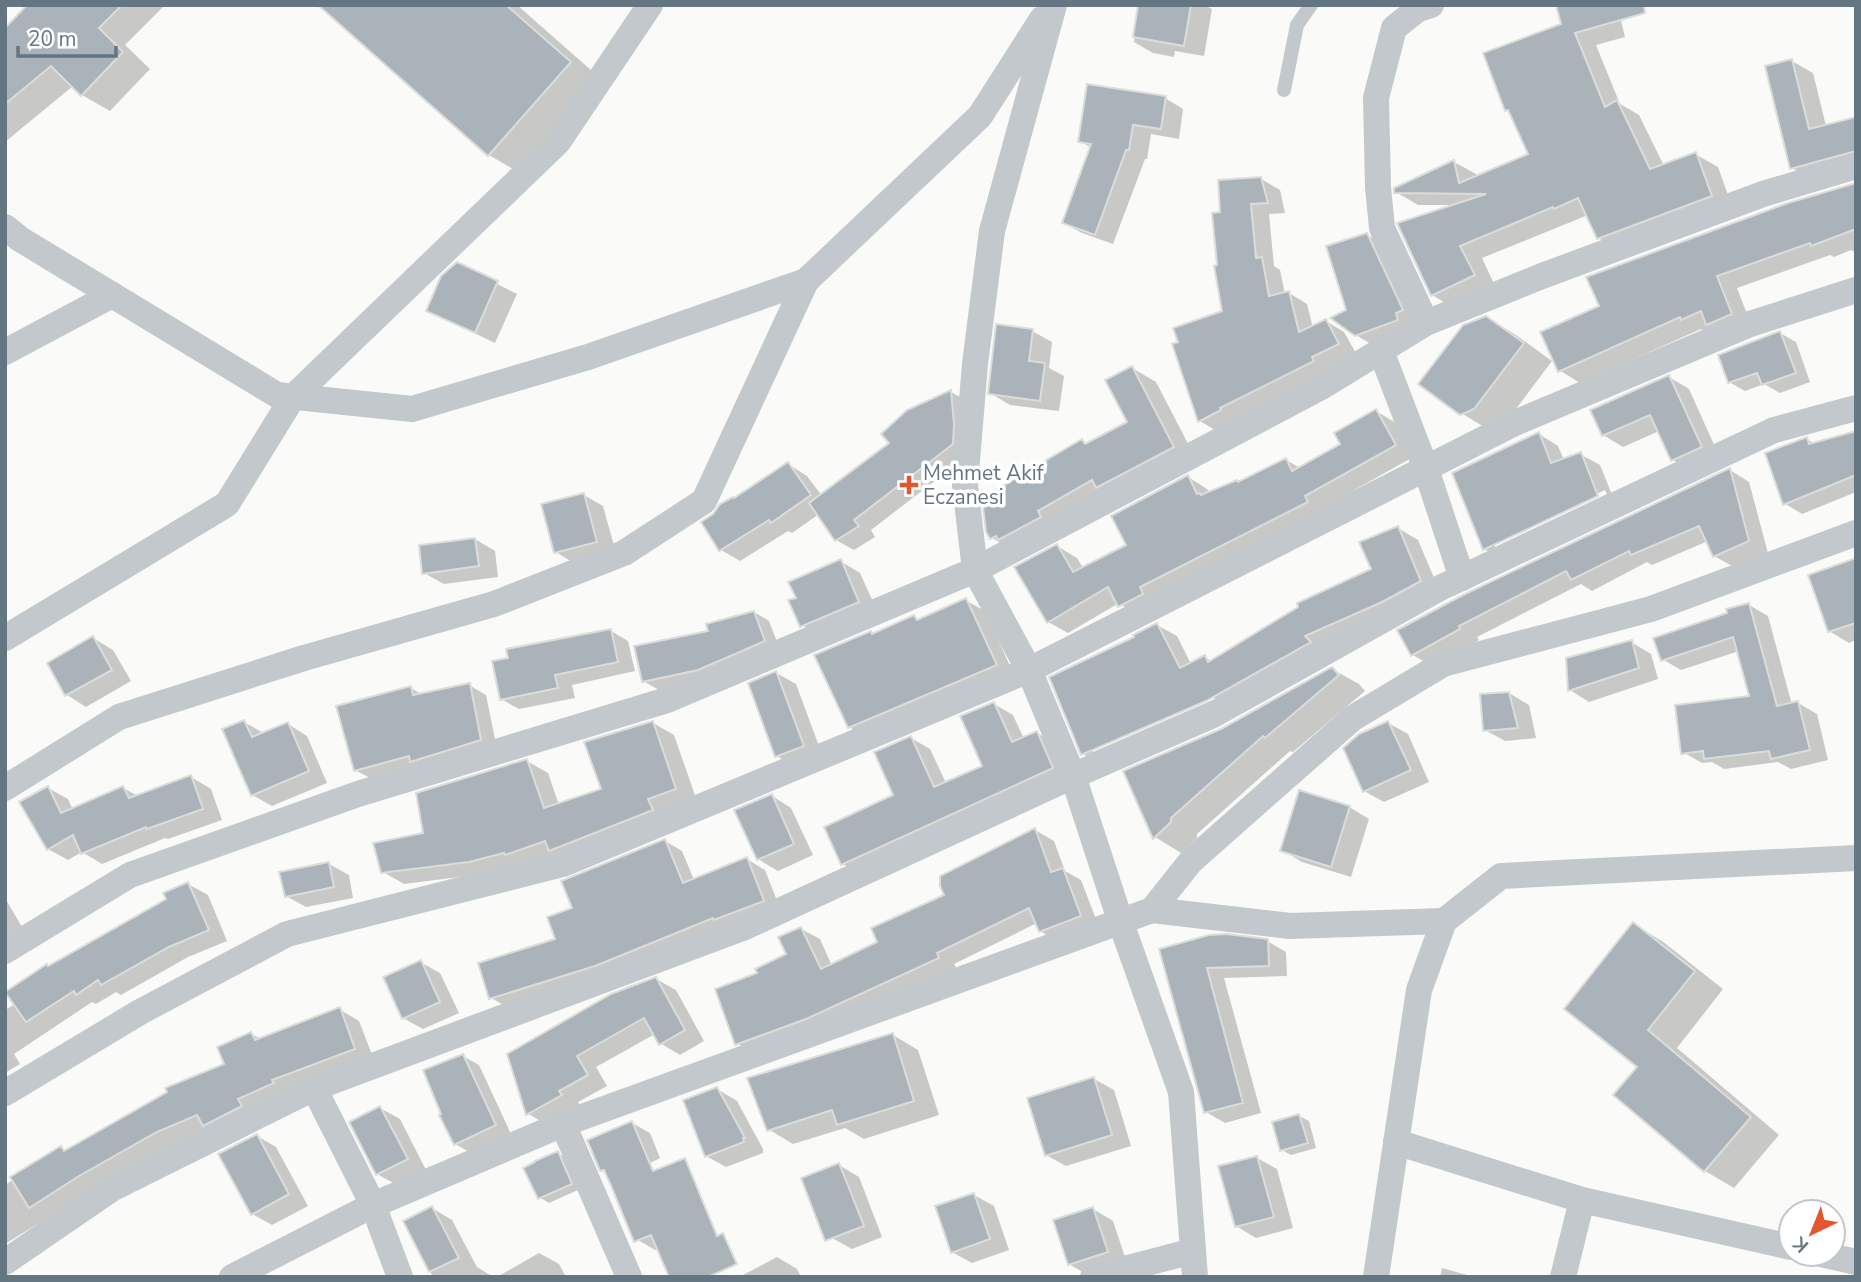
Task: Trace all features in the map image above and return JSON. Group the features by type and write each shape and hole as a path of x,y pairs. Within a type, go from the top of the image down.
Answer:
{"street":[{"path":"5,638 227,504 293,397 558,142 650,5"},
{"path":"5,788 119,718 304,657 494,604 624,553 704,500 806,281 980,116 1053,5"},
{"path":"1053,5 992,231 975,364 965,485 975,570 1029,670 1073,776 1121,923 1181,1092 1194,1264 1093,1277"},
{"path":"1412,9 1394,28 1376,97 1378,187 1382,228 1426,323"},
{"path":"5,951 130,875 358,794 667,700 975,570 1323,386 1426,323 1542,276 1750,199 1856,166"},
{"path":"5,227 20,239 277,395 412,409 588,357 806,281"},
{"path":"5,1093 140,1012 287,934 563,864 1029,670 1515,423 1738,330 1856,290"},
{"path":"5,352 112,295"},
{"path":"1381,351 1426,468 1462,578"},
{"path":"5,1262 113,1188 314,1088 745,927 1073,776 1213,715 1462,578 1774,430 1856,408"},
{"path":"232,1277 373,1205 563,1124 1152,910 1191,861 1353,718 1443,664 1651,609 1856,533"},
{"path":"1376,1277 1419,990 1444,921 1501,876 1856,858"},
{"path":"1152,910 1290,926 1444,921"},
{"path":"314,1088 373,1205 400,1277"},
{"path":"563,1124 629,1277"},
{"path":"1396,1143 1582,1200 1777,1244"},
{"path":"1563,1277 1582,1200"}],"lane":[{"path":"1284,90 1297,25 1311,5"}],"building":[{"path":"27,5 122,5 99,28 123,52 81,96 51,66 5,104 5,28"},
{"path":"318,5 506,5 571,62 488,156"},
{"path":"1138,5 1191,5 1184,46 1133,37"},
{"path":"1556,5 1644,5 1645,13 1575,33 1605,107 1617,100 1650,169 1696,152 1712,196 1597,239 1578,198 1460,246 1475,275 1431,296 1397,223 1486,194 1394,193 1394,188 1454,160 1459,183 1528,154 1508,110 1505,111 1483,53 1561,24"},
{"path":"1792,59 1809,129 1856,117 1856,151 1790,169 1765,66"},
{"path":"1087,84 1166,96 1161,129 1133,125 1129,150 1126,150 1095,235 1062,223 1091,144 1078,142"},
{"path":"1261,177 1268,203 1251,204 1256,258 1262,257 1269,296 1289,291 1299,332 1326,319 1339,344 1312,357 1314,361 1220,408 1221,410 1198,422 1172,344 1178,342 1173,328 1222,311 1214,266 1217,265 1212,213 1220,212 1218,180"},
{"path":"1856,183 1856,229 1717,276 1732,314 1706,325 1701,311 1681,320 1680,317 1558,372 1540,332 1599,306 1586,277 1788,203"},
{"path":"1367,233 1403,310 1396,313 1398,320 1355,336 1330,318 1346,310 1326,246"},
{"path":"457,262 498,281 475,333 426,311 441,276"},
{"path":"1486,316 1524,343 1474,409 1460,415 1418,384 1463,325"},
{"path":"996,324 1033,329 1029,361 1045,363 1040,401 988,394"},
{"path":"1780,331 1796,373 1762,385 1757,373 1728,383 1718,355"},
{"path":"1132,366 1174,447 1096,488 1092,480 1038,511 1041,517 998,540 996,536 990,539 986,532 982,498 1082,439 1085,444 1127,422 1105,380"},
{"path":"1669,375 1702,447 1671,461 1650,415 1602,436 1590,410"},
{"path":"951,390 953,444 854,520 859,526 835,541 809,503 889,443 881,434 907,410"},
{"path":"1376,409 1396,445 1305,496 1308,502 1140,587 1143,594 1118,607 1108,587 1047,623 1014,567 1057,544 1073,572 1126,545 1111,516 1188,475 1197,494 1201,495 1237,480 1238,482 1286,458 1292,471 1340,444 1334,433"},
{"path":"1856,431 1856,475 1783,505 1765,453 1807,437 1809,444"},
{"path":"1539,432 1551,463 1581,452 1598,496 1483,550 1452,473"},
{"path":"788,462 811,495 771,523 769,520 719,551 701,522 713,514 720,504 734,498"},
{"path":"1730,468 1749,541 1713,557 1699,526 1631,555 1629,551 1571,580 1566,571 1459,626 1460,629 1411,656 1397,630 1465,594"},
{"path":"584,493 597,542 554,553 541,504"},
{"path":"1398,526 1421,581 1382,602 1305,636 1311,642 1206,701 1081,755 1049,677 1134,637 1133,635 1157,623 1180,668 1205,655 1208,662 1298,607 1297,603 1371,569 1359,542"},
{"path":"475,538 479,566 422,574 419,545"},
{"path":"1856,558 1856,623 1828,632 1808,575"},
{"path":"841,559 859,602 800,627 788,600 796,598 788,582"},
{"path":"966,598 997,665 848,728 814,655 914,615 917,620"},
{"path":"1749,603 1777,706 1798,701 1810,750 1771,759 1769,751 1704,759 1703,751 1681,754 1675,705 1749,696 1733,637 1661,661 1653,638 1727,613 1726,609"},
{"path":"754,611 765,641 698,670 642,682 634,646 708,631 706,624"},
{"path":"611,629 618,662 555,675 558,688 500,700 492,661 508,658 506,649"},
{"path":"93,636 112,670 65,696 47,663"},
{"path":"1632,640 1639,668 1568,691 1566,658"},
{"path":"1332,667 1339,675 1265,738 1263,736 1171,818 1171,822 1153,839 1123,771 1221,729"},
{"path":"776,671 804,746 775,757 748,683"},
{"path":"470,683 481,740 410,762 409,756 354,771 336,706 411,686 413,695"},
{"path":"1509,692 1518,728 1483,731 1480,694"},
{"path":"994,702 1012,742 1037,731 1053,768 841,865 824,827 893,795 874,752 911,736 934,787 982,766 960,716"},
{"path":"244,720 252,737 288,722 309,771 251,796 222,729"},
{"path":"653,721 676,789 648,799 653,810 549,851 545,841 505,855 504,853 469,862 381,873 373,843 423,833 416,793 527,759 544,808 601,789 584,742"},
{"path":"1388,721 1411,770 1363,792 1343,748 1359,734"},
{"path":"191,775 203,809 147,829 146,827 81,854 73,835 47,850 19,802 48,786 61,813 123,786 129,798"},
{"path":"1299,790 1350,806 1331,867 1280,851"},
{"path":"772,794 794,844 757,860 734,810"},
{"path":"1035,828 1051,872 1063,868 1081,916 1039,932 1029,908 937,953 939,958 806,1019 735,1045 715,989 757,973 755,969 786,954 778,937 801,927 821,969 877,942 871,928 944,895 940,876"},
{"path":"665,839 683,883 747,857 764,901 714,920 713,918 595,966 489,999 478,963 555,939 547,917 572,908 561,881"},
{"path":"329,862 334,887 285,897 279,872"},
{"path":"188,882 209,930 169,947 101,985 98,980 76,995 74,991 26,1022 5,992 47,964 48,966 166,899 163,893"},
{"path":"1633,922 1695,971 1648,1030 1751,1117 1704,1172 1613,1095 1637,1067 1564,1009"},
{"path":"1226,934 1268,939 1269,966 1207,968 1243,1103 1204,1113 1159,949 1209,935"},
{"path":"421,960 440,1002 402,1019 383,977"},
{"path":"656,977 685,1030 659,1045 644,1018 577,1056 588,1075 559,1091 562,1095 526,1115 507,1054 611,994"},
{"path":"340,1007 355,1049 272,1080 274,1083 238,1099 242,1106 203,1126 197,1115 157,1132 29,1208 10,1177 61,1146 64,1151 167,1092 165,1088 224,1064 217,1047 251,1032 255,1040"},
{"path":"893,1033 914,1101 837,1125 832,1110 767,1131 747,1078"},
{"path":"463,1054 496,1125 454,1145 439,1115 441,1114 423,1070"},
{"path":"1094,1077 1112,1135 1045,1156 1027,1098"},
{"path":"717,1087 745,1138 744,1142 705,1157 683,1100"},
{"path":"380,1106 408,1159 376,1175 349,1122"},
{"path":"1299,1114 1308,1143 1280,1151 1272,1122"},
{"path":"632,1121 653,1171 685,1158 717,1236 723,1233 737,1264 708,1277 669,1277 651,1235 634,1242 604,1170 600,1171 587,1140"},
{"path":"257,1134 289,1194 251,1215 218,1154"},
{"path":"558,1151 572,1184 538,1199 523,1168"},
{"path":"1257,1156 1274,1217 1235,1227 1218,1166"},
{"path":"839,1163 864,1226 825,1241 801,1178"},
{"path":"974,1193 990,1239 951,1253 935,1206"},
{"path":"432,1206 459,1258 429,1272 403,1221"},
{"path":"1093,1207 1108,1252 1068,1265 1053,1220"}],"place":[{"name":"Mehmet Akif Eczanesi","path":"909,485"}]}
